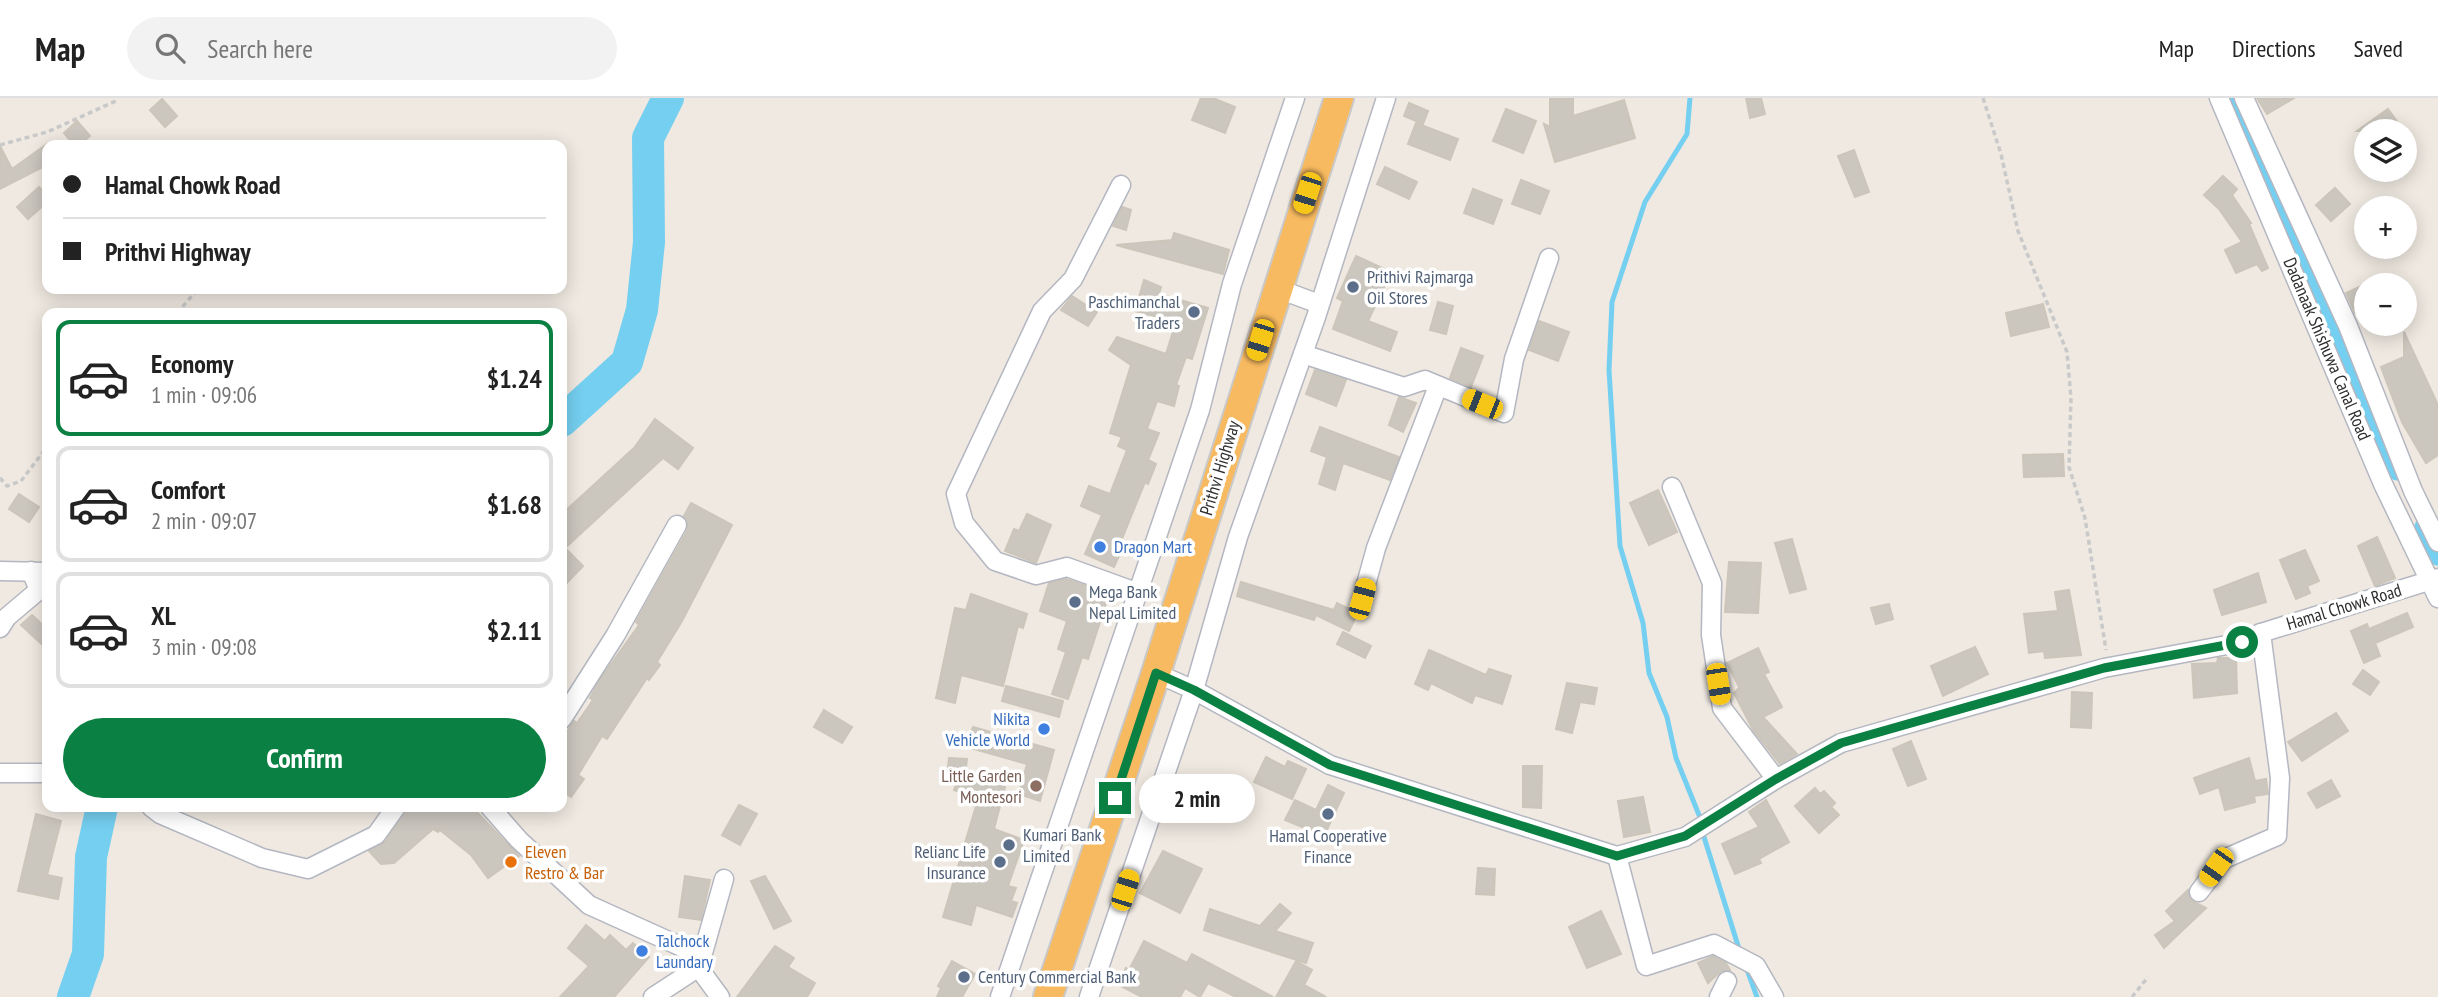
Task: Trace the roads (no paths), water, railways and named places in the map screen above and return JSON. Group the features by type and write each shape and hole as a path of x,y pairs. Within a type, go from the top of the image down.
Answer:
{"highway":[{"name":"Prithvi Highway","path":"1048,997 1156,673 1276,288 1339,98"}],"street":[{"path":"1000,997 1200,410 1233,285 1295,98"},
{"path":"1089,997 1194,690 1238,537 1303,354 1386,98"},
{"name":"Dadanaak Shishuwa Canal Road","path":"2219,98 2383,484 2435,579 2438,598"},
{"path":"2244,98 2347,326 2413,491 2438,542"},
{"path":"1121,185 1073,279 1042,311 956,494 964,523 995,561 1036,575 1067,567 1136,592"},
{"path":"1303,354 1404,387 1425,380 1504,412 1514,359 1549,258"},
{"path":"1276,288 1319,304"},
{"path":"1362,599 1376,548 1438,386"},
{"path":"1672,487 1712,583 1711,635 1722,708 1776,779"},
{"path":"567,711 615,636 677,525"},
{"path":"0,571 39,572 39,590 7,617 0,628"},
{"name":"Hamal Chowk Road","path":"1617,856 1685,836 1776,779 1841,743 2109,666 2242,642 2261,633 2435,579"},
{"path":"2199,892 2224,859 2277,836 2280,778 2261,633"},
{"path":"1156,673 1194,690 1330,765 1617,856 1646,966 1714,944 1756,966 1774,997"},
{"path":"0,773 42,773"},
{"path":"157,812 262,858 308,869 376,835 392,812"},
{"path":"499,812 519,840 589,905 684,948 720,997"},
{"path":"653,997 699,967 724,879"}],"waterway":[{"path":"567,416 627,362 642,310 649,242 648,138 668,98"},
{"path":"1690,98 1687,134 1645,202 1612,302 1609,370 1620,546 1643,623 1649,673 1667,717 1676,758 1699,815"},
{"path":"2231,98 2397,471"},
{"path":"2424,527 2438,556"},
{"path":"73,997 88,954 91,857 101,812"},
{"path":"1704,837 1740,952"},
{"path":"1746,967 1757,997"}],"place":[{"name":"Prithivi Rajmarga Oil Stores","path":"1353,287"},
{"name":"Paschimanchal Traders","path":"1194,312"},
{"name":"Dragon Mart","path":"1100,547"},
{"name":"Mega Bank Nepal Limited","path":"1075,602"},
{"name":"Nikita Vehicle World","path":"1044,729"},
{"name":"Little Garden Montesori","path":"1036,786"},
{"name":"Hamal Cooperative Finance","path":"1328,814"},
{"name":"Kumari Bank Limited","path":"1009,845"},
{"name":"Eleven Restro & Bar","path":"511,862"},
{"name":"Relianc Life Insurance","path":"1000,862"},
{"name":"Talchock Laundary","path":"642,951"},
{"name":"Century Commercial Bank","path":"964,977"}]}
